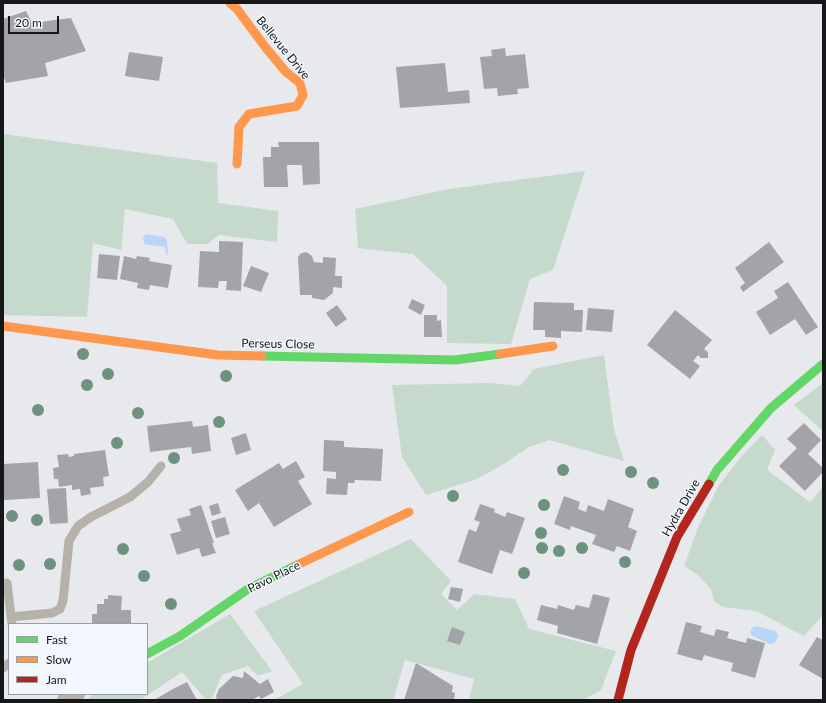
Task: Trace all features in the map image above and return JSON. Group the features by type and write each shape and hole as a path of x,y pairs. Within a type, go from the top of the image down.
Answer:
{"street":[{"name":"Bellevue Drive","path":"230,3 237,9 286,72 300,83 304,96 297,106 249,114 239,127 236,164"},
{"name":"Perseus Close","path":"3,326 218,355 455,360 553,346"},
{"name":"Hydra Drive","path":"618,700 631,650 677,537 717,470 771,408 823,364"},
{"name":"Pavo Place","path":"148,653 180,636 248,589 409,512"}],"lane":[{"path":"7,583 11,620 52,613 60,609 63,601 69,541 78,526 91,517 130,497 148,482 160,466"}],"green space":[{"path":"3,134 217,163 218,203 278,211 277,242 219,235 207,244 187,244 173,219 125,209 121,250 93,243 87,317 3,315"},
{"path":"585,171 553,270 530,279 511,344 447,343 447,286 413,254 358,248 355,209 449,189"},
{"path":"604,355 614,430 624,461 549,440 529,447 477,479 426,495 402,457 392,385 489,383 520,386 534,369"},
{"path":"823,383 823,431 794,405"},
{"path":"762,435 775,450 767,470 810,502 823,487 823,615 804,636 756,611 723,607 714,601 711,589 698,575 684,566 699,525 719,485 741,457"},
{"path":"411,539 451,581 441,594 457,610 474,594 515,599 529,629 616,651 601,690 583,700 469,700 474,679 405,660 393,700 274,700 303,684 254,611"},
{"path":"230,614 272,671 258,676 248,666 222,675 211,700 206,700 182,672 148,695 148,662"},
{"path":"93,695 148,695 140,700 85,700"}],"water":[{"path":"146,234 164,237 167,240 168,255 166,255 165,247 144,244 143,238"},
{"path":"756,626 775,631 778,635 777,640 770,644 751,635 750,632 752,628"}],"building":[{"path":"26,11 32,23 71,18 86,51 45,63 48,76 6,83 3,75 3,19"},
{"path":"505,48 506,56 525,54 529,88 517,89 518,94 498,96 497,88 484,89 480,57 492,56 491,50"},
{"path":"129,52 163,57 159,81 125,76"},
{"path":"445,63 448,92 469,90 470,103 400,108 396,67"},
{"path":"278,142 319,142 320,184 303,185 302,165 287,165 288,187 264,187 263,157 271,157 271,147 279,147"},
{"path":"219,241 243,242 241,291 226,290 227,281 219,281 218,288 198,287 200,251 219,252"},
{"path":"769,242 784,262 743,292 740,287 745,283 735,268"},
{"path":"305,252 312,256 314,262 323,263 323,257 336,258 335,276 342,276 342,288 333,287 333,293 324,300 312,298 312,295 300,295 298,257 300,254"},
{"path":"99,254 120,256 117,280 97,278"},
{"path":"124,256 136,259 137,256 150,258 149,261 172,265 168,288 150,285 149,290 137,288 138,283 120,279"},
{"path":"251,266 269,273 261,292 243,286"},
{"path":"788,282 818,327 806,335 795,319 770,335 756,312 778,298 774,291"},
{"path":"412,299 425,305 421,315 408,308"},
{"path":"534,302 574,303 574,310 583,310 582,332 561,331 561,338 545,337 545,330 533,330"},
{"path":"337,305 347,319 336,327 326,313"},
{"path":"588,308 614,310 612,332 586,330"},
{"path":"675,310 712,340 704,349 708,352 708,358 701,358 698,355 693,361 700,366 690,379 647,345"},
{"path":"424,315 437,315 437,321 441,320 442,337 424,337"},
{"path":"192,421 193,427 208,425 211,451 192,454 191,447 150,452 147,426"},
{"path":"804,423 821,440 808,454 823,468 823,472 805,491 779,466 797,448 787,439"},
{"path":"246,433 251,450 236,455 231,438"},
{"path":"324,440 344,441 344,447 383,449 381,481 355,480 354,483 348,483 347,495 326,494 327,478 336,479 336,472 323,471"},
{"path":"105,450 109,476 103,477 104,486 90,488 91,494 81,496 80,489 72,490 72,485 59,487 58,479 54,479 53,468 59,467 57,455 68,454 69,457 74,456 74,454"},
{"path":"296,461 305,477 298,481 312,504 274,527 259,503 248,511 235,490 279,463 283,469"},
{"path":"38,462 40,498 4,500 3,464"},
{"path":"66,488 68,523 50,524 47,489"},
{"path":"564,496 580,502 578,509 586,512 588,505 604,511 608,499 634,509 628,527 637,531 630,551 617,546 614,552 592,544 596,535 571,526 570,530 554,524"},
{"path":"218,503 221,513 212,516 209,506"},
{"path":"480,504 495,509 494,512 505,517 507,512 525,518 512,554 500,550 492,574 458,562 469,529 476,532 480,522 474,520"},
{"path":"201,505 216,553 202,557 199,548 177,555 170,534 181,531 177,519 191,515 189,509"},
{"path":"225,517 230,534 216,538 211,521"},
{"path":"451,587 463,589 460,602 448,599"},
{"path":"593,594 610,598 597,644 557,633 558,626 537,620 541,605 557,609 558,605 574,610 576,605 589,608"},
{"path":"108,595 122,596 121,610 131,610 131,623 92,623 92,614 97,614 97,604 104,604 104,599 108,599"},
{"path":"686,622 702,626 700,632 714,636 716,629 729,632 727,638 746,643 747,638 765,643 755,678 731,671 733,663 704,655 702,661 677,654"},
{"path":"452,627 465,632 460,645 447,641"},
{"path":"817,637 823,640 823,679 799,665"},
{"path":"416,663 453,686 452,692 455,693 454,700 404,700"},
{"path":"244,671 260,684 268,679 274,692 261,699 259,696 252,700 217,700 216,696 219,689 233,676 243,678"},
{"path":"187,682 197,700 154,700 173,689"}],"traffic: fast":[{"path":"262,356 455,360 500,354"},
{"path":"709,484 717,470 771,408 823,364"},
{"path":"148,653 180,636 248,589 297,565"}],"traffic: slow":[{"path":"230,3 237,9 286,72 300,83 303,95 297,106 249,114 239,127 237,164"},
{"path":"3,326 218,355 262,356"},
{"path":"500,354 553,346"},
{"path":"297,565 409,512"}],"traffic: jam":[{"path":"618,700 631,650 677,537 709,484"}]}
